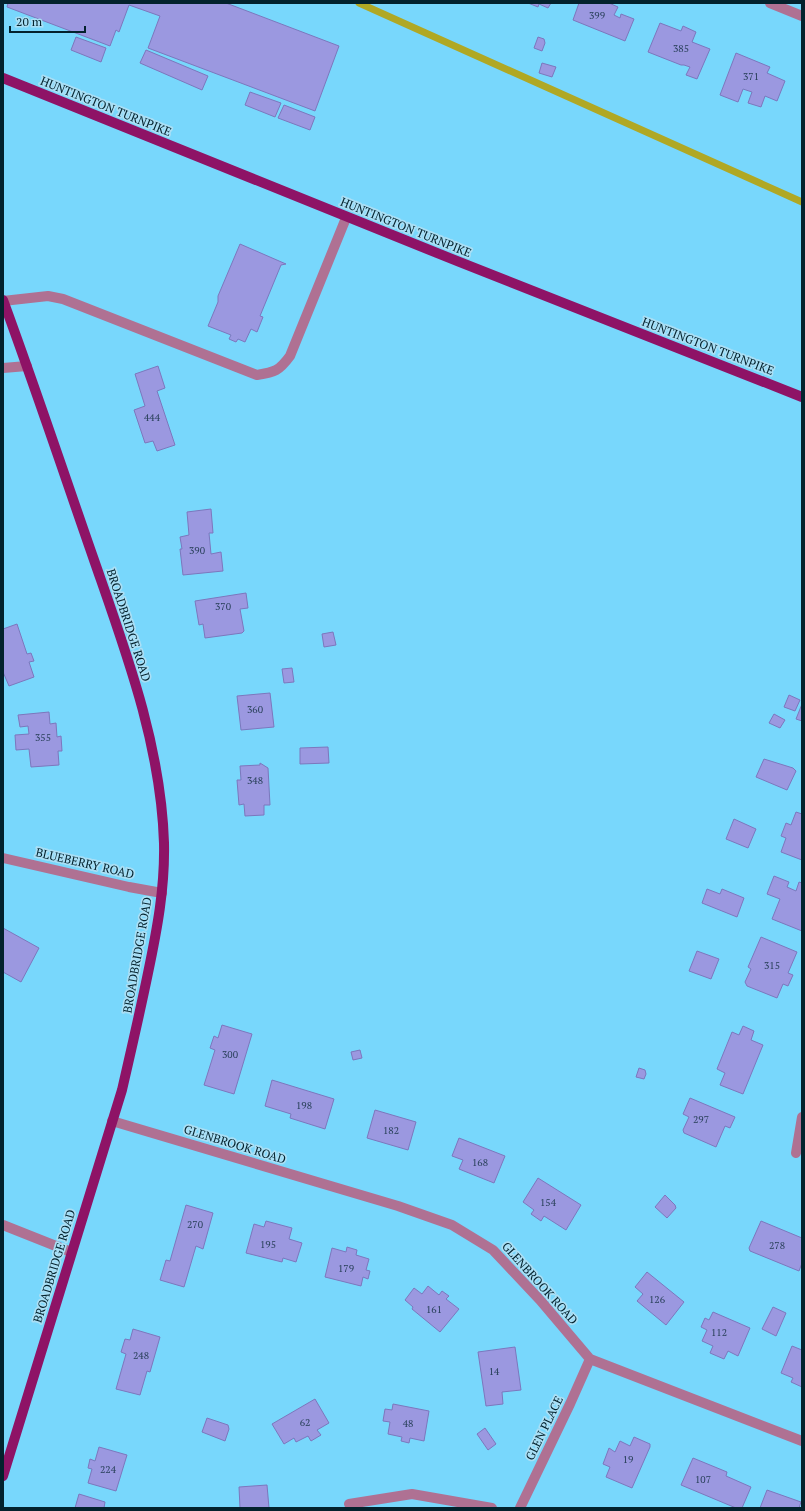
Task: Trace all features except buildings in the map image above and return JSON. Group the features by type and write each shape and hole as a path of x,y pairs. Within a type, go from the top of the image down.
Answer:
{"main road":[{"name":"HUNTINGTON TURNPIKE","path":"3,78 346,218 802,397"},
{"name":"BROADBRIDGE ROAD","path":"3,300 124,648 146,720 157,773 164,844 160,918 136,1034 122,1090 3,1476"}],"street":[{"path":"770,3 802,16"},
{"path":"3,300 48,296 63,299 257,376 271,373 282,368 290,356 346,218"},
{"path":"3,368 27,366"},
{"name":"BLUEBERRY ROAD","path":"3,858 129,887 162,893"},
{"path":"796,1153 802,1117"},
{"name":"GLENBROOK ROAD","path":"112,1121 398,1206 452,1225 493,1250 540,1300 590,1358 802,1441"},
{"path":"3,1225 72,1252"},
{"name":"GLEN PLACE","path":"520,1508 570,1404 590,1358"},
{"path":"350,1504 412,1494 492,1508"}],"waterway":[{"path":"359,3 802,202"}]}
